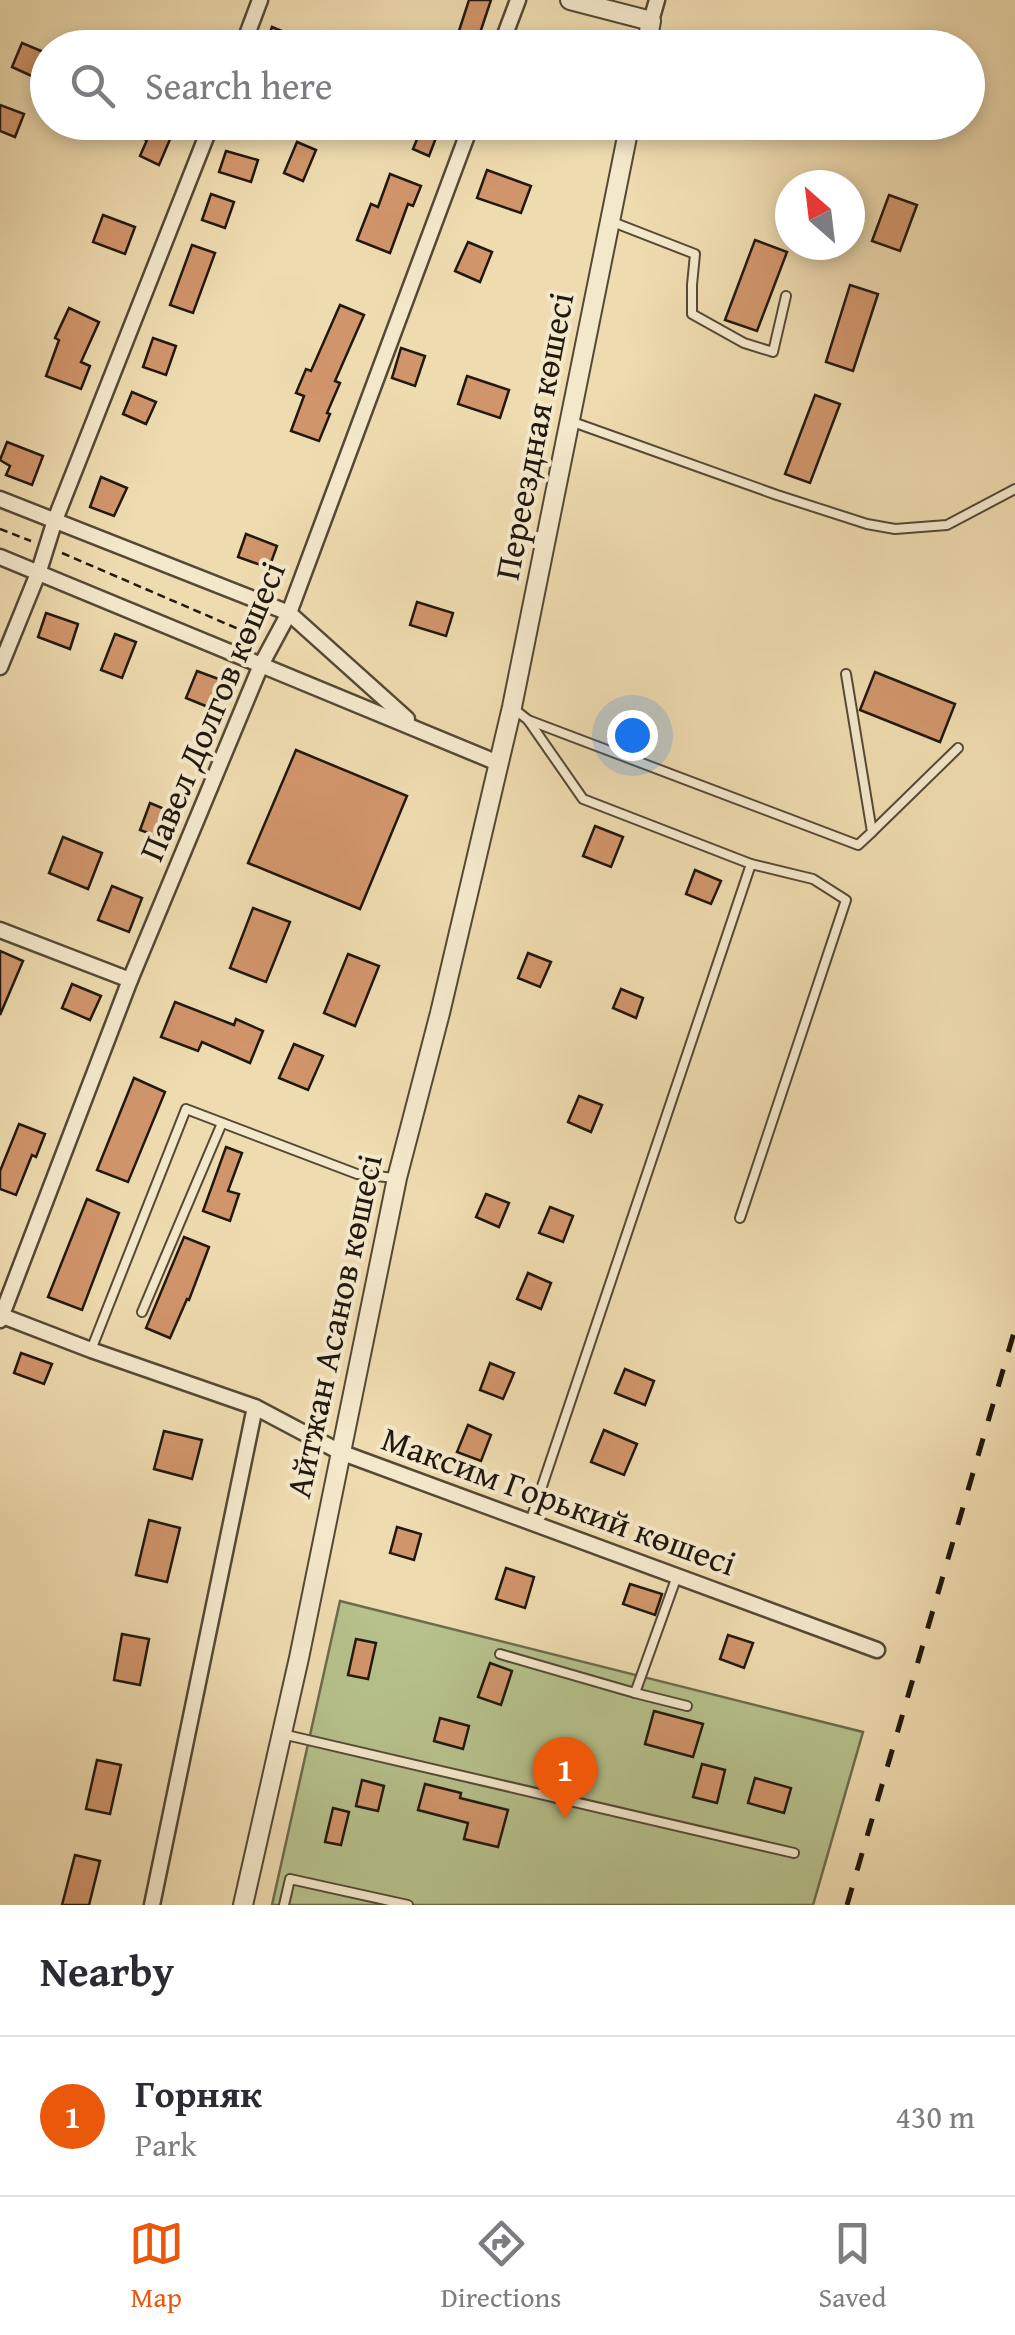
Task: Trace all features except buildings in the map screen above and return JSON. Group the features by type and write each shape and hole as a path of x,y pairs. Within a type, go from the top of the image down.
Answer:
{"street":[{"path":"249,30 260,0"},
{"path":"507,30 518,0"},
{"path":"570,0 651,22"},
{"path":"649,30 656,0"},
{"path":"0,666 205,140"},
{"name":"Павел Долгов көшесі","path":"1,1317 130,980 260,665 289,613 465,140"},
{"name":"Переездная көшесі","path":"498,763 626,140"},
{"path":"0,500 289,613 416,727"},
{"path":"0,557 498,763"},
{"name":"Айтжан Асанов көшесі","path":"243,1905 396,1178 440,1013 498,763"},
{"path":"0,930 130,980"},
{"name":"Максим Горький көшесі","path":"1,1317 255,1407 340,1452 876,1650"},
{"name":"Айтжан Асанов көшесі","path":"152,1905 255,1407"}],"lane":[{"path":"610,220 695,254 692,314 744,342 773,352 786,296"},
{"path":"570,421 795,501 895,529 947,525 1015,489"},
{"path":"846,674 872,832"},
{"path":"512,707 528,720 583,798 751,864 813,879 846,900 740,1218"},
{"path":"528,720 858,845 958,748"},
{"path":"530,1522 751,864"},
{"path":"91,1350 186,1109 356,1174 396,1178"},
{"path":"142,1312 222,1123"},
{"path":"635,1693 676,1576"},
{"path":"500,1654 687,1706"},
{"path":"282,1734 794,1853"},
{"path":"284,1905 290,1879 408,1905"}],"path":[{"path":"0,529 273,644"}],"green space":[{"path":"340,1601 863,1732 813,1905 272,1905"}],"railway":[{"path":"847,1905 1015,1329"}],"place":[{"name":"Горняк","path":"565,1819"}]}
